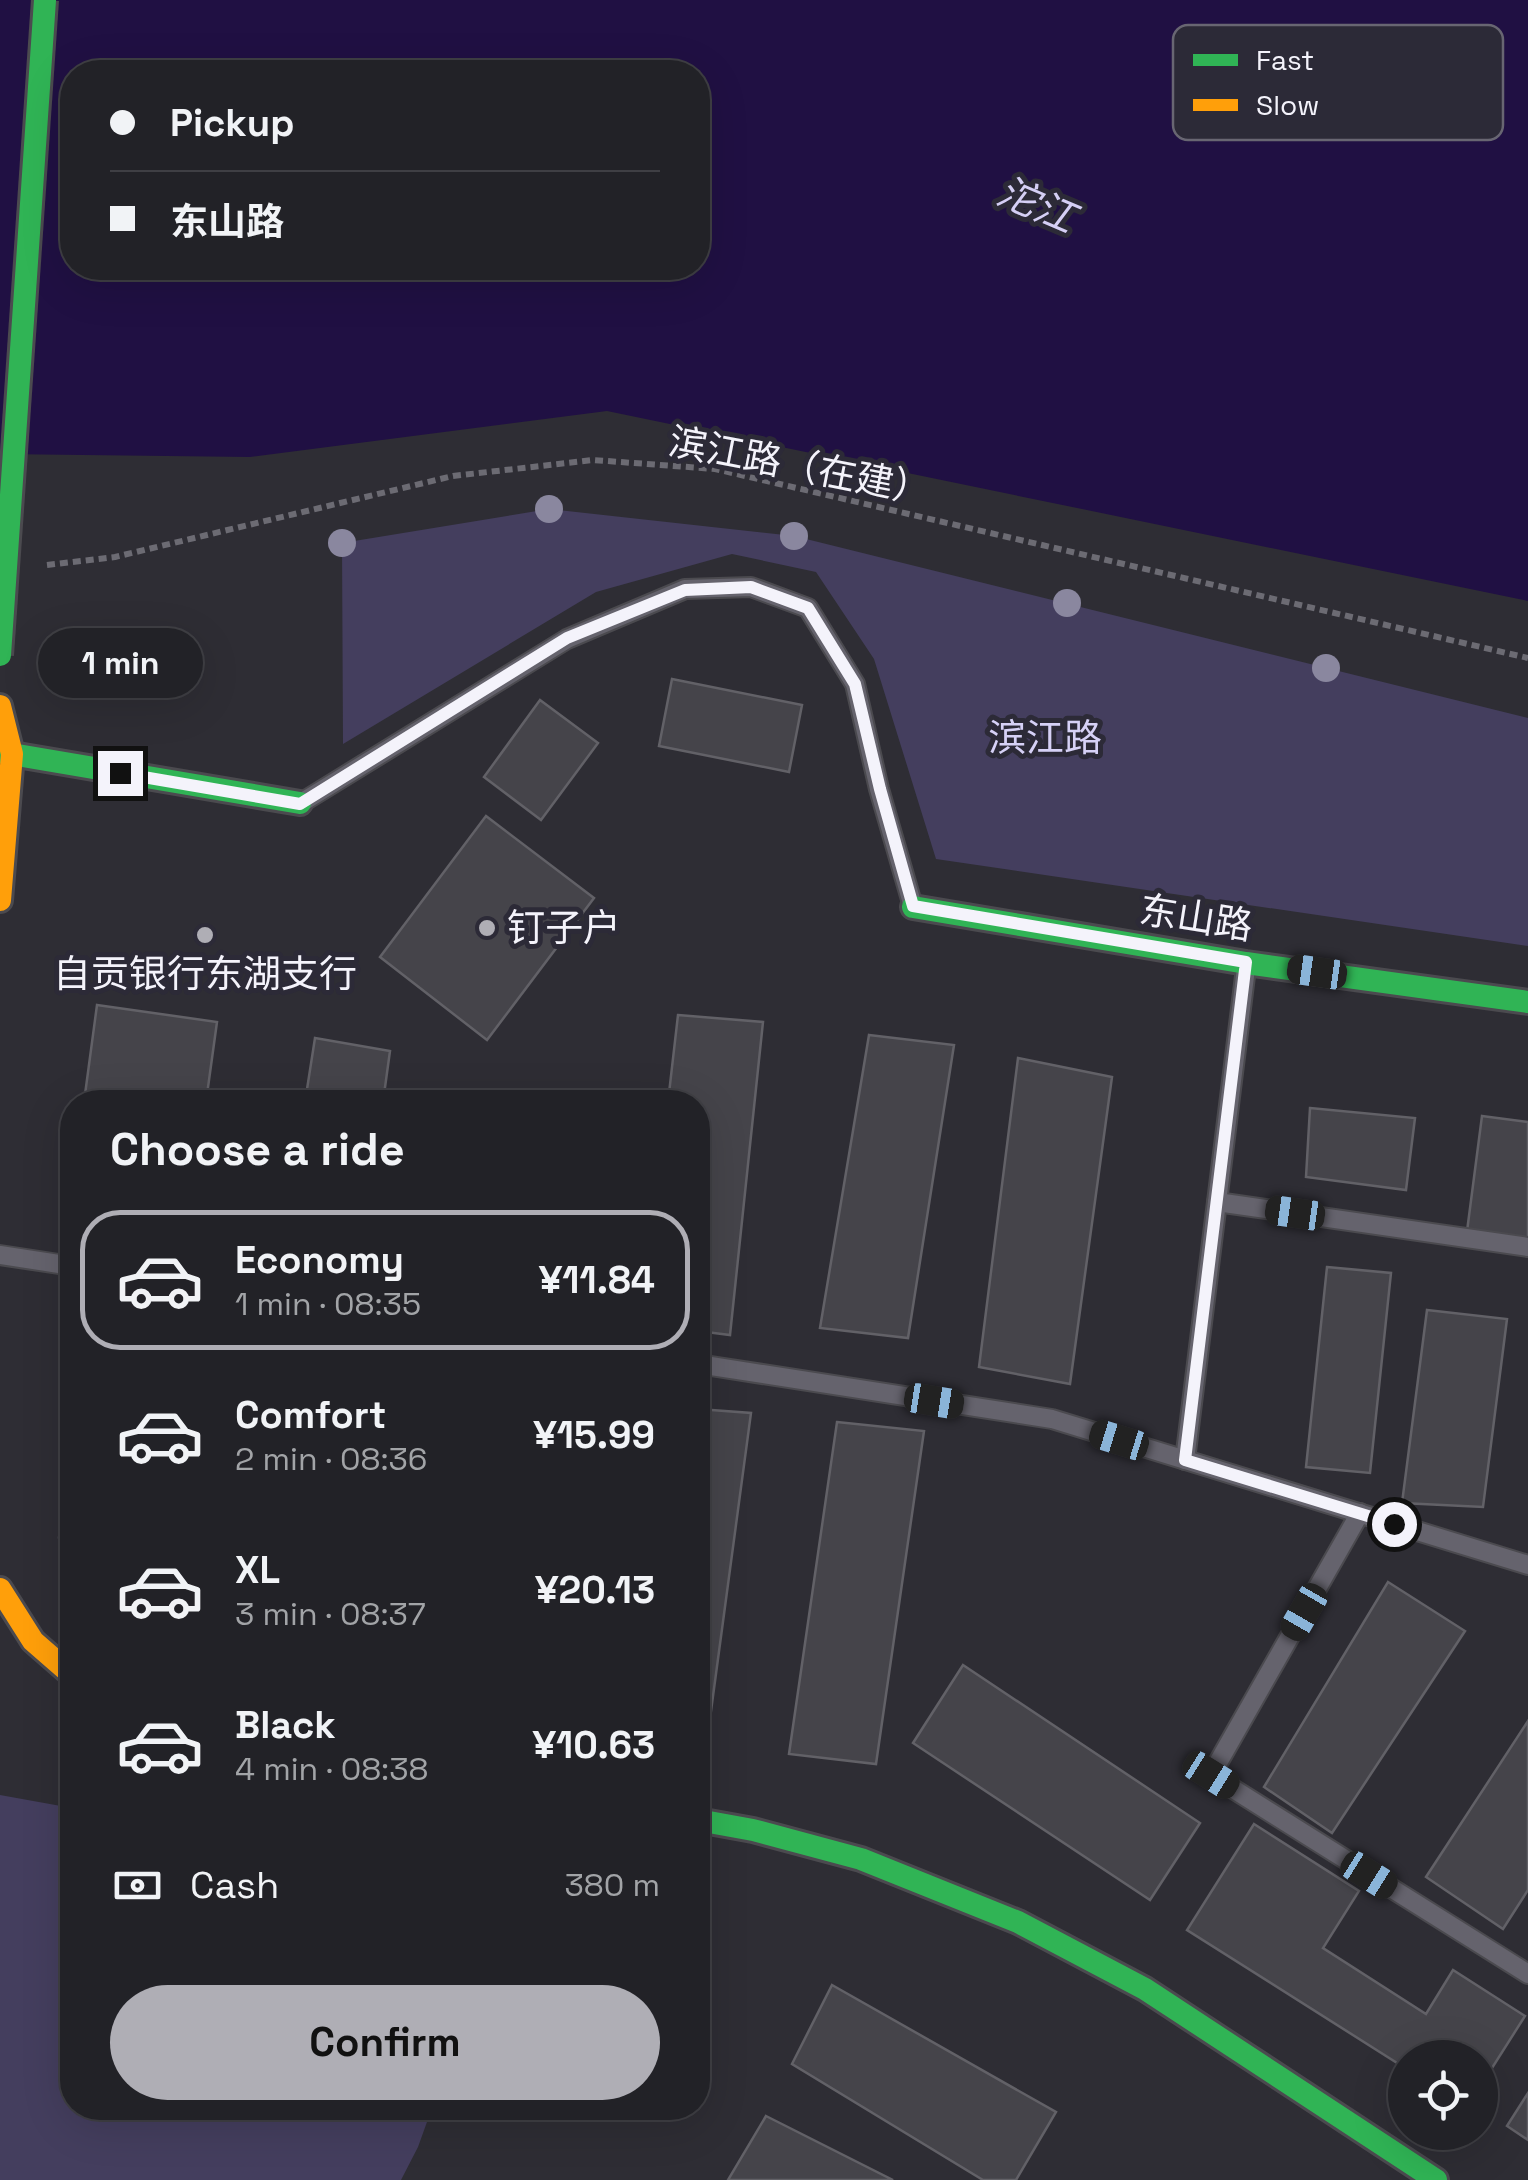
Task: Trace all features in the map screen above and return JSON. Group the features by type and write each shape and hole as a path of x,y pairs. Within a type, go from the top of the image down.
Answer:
{"street":[{"path":"0,655 45,0"},
{"path":"0,706 6,753 0,900"},
{"path":"6,753 300,804"},
{"name":"东山路","path":"913,906 1246,962 1528,1002"},
{"path":"0,1590 33,1640 60,1664"},
{"path":"710,1822 826,1849 905,1874 999,1914 1118,1974 1436,2180"}],"lane":[{"path":"300,804 567,638 685,590 751,587 808,608 855,684 913,906"},
{"path":"1185,1460 1246,962"},
{"path":"1217,1202 1528,1247"},
{"path":"0,1255 60,1264"},
{"path":"710,1366 1052,1419 1528,1565"},
{"path":"1360,1513 1211,1775 1528,1974"}],"path":[{"name":"滨江路（在建）","path":"33,560 49,566 115,557 453,476 594,460 715,469 1528,658"}],"green space":[{"name":"滨江路","path":"549,509 794,536 1528,718 1528,946 936,859 874,659 816,572 732,554 596,592 343,744 342,543"},
{"path":"0,1795 60,1806 60,2120 428,2120 401,2180 0,2180"}],"water":[{"name":"沱江","path":"0,0 1528,0 1528,601 607,411 250,457 0,454"}],"building":[{"path":"672,679 802,705 789,772 659,746"},
{"name":"钉子户","path":"540,700 598,743 541,820 484,777"},
{"name":"钉子户","path":"486,816 594,898 487,1040 380,957"},
{"path":"97,1005 217,1022 208,1090 86,1090"},
{"path":"678,1015 763,1022 730,1335 710,1332 710,1090 669,1090"},
{"path":"869,1035 954,1045 908,1338 820,1328"},
{"path":"315,1038 390,1051 385,1090 307,1090"},
{"path":"1018,1058 1112,1077 1070,1384 979,1367"},
{"path":"1310,1108 1415,1118 1406,1190 1306,1177"},
{"path":"1482,1116 1528,1122 1528,1248 1466,1239"},
{"path":"1327,1267 1391,1273 1370,1473 1306,1467"},
{"path":"1427,1310 1507,1319 1483,1507 1402,1503"},
{"path":"710,1410 751,1413 710,1719"},
{"path":"837,1422 924,1431 876,1764 789,1754"},
{"path":"1388,1582 1465,1631 1332,1833 1264,1787"},
{"path":"963,1665 1200,1823 1150,1900 913,1743"},
{"path":"1528,1721 1528,1890 1503,1929 1426,1877"},
{"path":"1254,1824 1359,1891 1323,1948 1426,2014 1453,1970 1525,2016 1498,2059 1498,2040 1388,2040 1388,2057 1187,1930"},
{"path":"832,1985 1056,2112 1016,2180 983,2180 792,2064"},
{"path":"1528,2093 1528,2140 1507,2126"},
{"path":"766,2116 893,2180 728,2180"}],"traffic: fast":[{"path":"0,655 45,0"},
{"path":"0,752 300,803"},
{"path":"913,907 1246,963 1528,1002"},
{"path":"710,1822 861,1859 1018,1922 1145,1989 1436,2180"}],"traffic: slow":[{"path":"0,706 12,754 0,900"},
{"path":"0,1589 33,1641 60,1665"}],"place":[{"name":"钉子户","path":"487,928"},
{"name":"自贡银行东湖支行","path":"205,935"}],"route":[{"path":"120,773 300,804 567,638 685,590 751,587 808,608 855,684 913,906 1246,962 1185,1460 1394,1524"}]}
